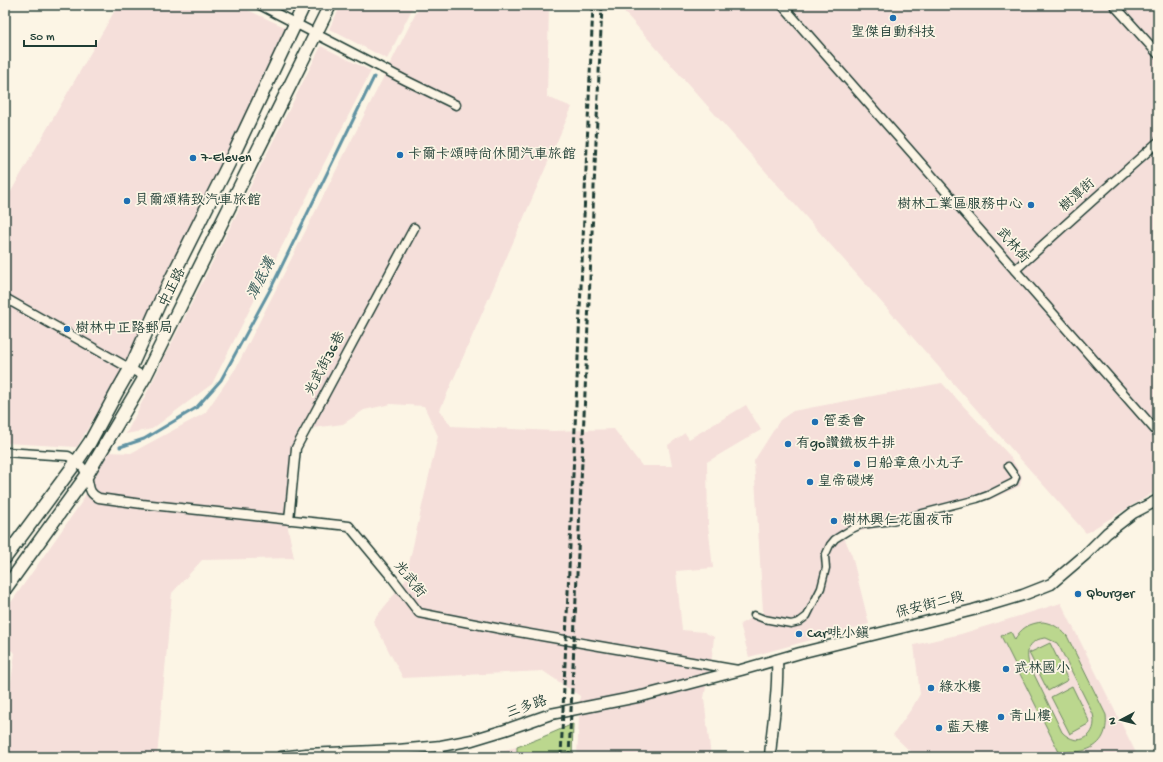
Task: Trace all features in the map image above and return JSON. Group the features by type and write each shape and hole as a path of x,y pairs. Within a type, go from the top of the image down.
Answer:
{"main road":[{"name":"中正路","path":"5,558 90,442 130,368 164,294 236,149 304,5"},
{"name":"中正路","path":"5,589 87,475 145,377 330,5"}],"street":[{"path":"260,5 456,105"},
{"name":"武林街","path":"782,5 1158,433"},
{"path":"1114,5 1158,54"},
{"name":"樹潭街","path":"1015,270 1158,142"},
{"name":"光武街36巷","path":"289,520 296,448 414,228"},
{"path":"5,298 145,377"},
{"path":"5,452 68,456 77,461 87,475"},
{"path":"754,615 764,619 791,624 799,622 807,616 821,588 826,568 825,556 835,538 861,525 899,520 988,495 1014,482 1016,477 1008,466"},
{"name":"光武街","path":"87,475 89,489 92,495 99,498 349,526 419,613 501,629 741,670"},
{"name":"保安街二段","path":"777,660 966,612 1044,588 1071,568 1112,529 1133,514 1158,500"},
{"path":"770,757 778,693 777,660"},
{"name":"三多路","path":"281,757 442,746 472,740 551,714 642,696 777,660"}],"shaded area":[{"path":"118,5 237,5 291,30 130,356 77,447 5,443 5,202"},
{"path":"341,5 414,5 387,59 329,29"},
{"path":"420,5 549,5 547,97 572,107 440,410 451,426 554,431 614,429 642,466 672,466 668,445 685,433 689,439 746,405 761,430 707,462 708,525 713,568 676,571 682,630 704,632 714,637 704,698 711,757 577,757 580,696 543,671 403,678 373,621 405,581 438,436 424,406 391,404 364,410 343,424 298,430 285,513 294,558 202,560 172,593 157,757 5,757 5,725 15,653 5,646 5,611 81,503 108,452 131,453 205,413 236,368"},
{"path":"618,5 1158,5 1158,490 1086,533"},
{"path":"321,46 371,71 212,384 152,429 126,434"},
{"name":"樹林興仁花園夜市","path":"942,383 1009,455 1022,476 1020,486 989,500 934,515 851,533 844,537 852,556 869,624 749,657 740,624 763,612 754,461 780,420 793,411"},
{"name":"武林國小","path":"1061,603 1138,757 916,757 893,735 920,694 914,645 961,634"},
{"path":"517,747 517,757 469,757"}],"green space":[{"path":"1043,622 1054,625 1067,636 1106,715 1106,728 1102,738 1098,743 1089,749 1068,752 1061,756 1001,636 1011,632 1015,640 1023,629","holes":["1046,638 1057,643 1093,714 1093,728 1086,738 1080,740 1068,737 1062,732 1029,664 1028,650 1033,643"]},
{"path":"1050,643 1068,680 1048,691 1029,653"},
{"path":"1072,686 1090,723 1070,734 1051,697"},
{"path":"573,724 572,757 517,757 517,747"}],"waterway":[{"name":"潭底溝","path":"120,447 144,439 196,408 221,380 272,286 374,77"}],"railway":[{"path":"561,757 593,5"},
{"path":"569,757 602,5"}],"place":[{"name":"聖傑自動科技","path":"893,18"},
{"name":"卡爾卡頌時尚休閒汽車旅館","path":"400,155"},
{"name":"7-Eleven","path":"193,158"},
{"name":"貝爾頌精致汽車旅館","path":"127,201"},
{"name":"樹林工業區服務中心","path":"1031,205"},
{"name":"樹林中正路郵局","path":"67,329"},
{"name":"管委會","path":"815,422"},
{"name":"有go讚鐵板牛排","path":"788,444"},
{"name":"日船章魚小丸子","path":"857,464"},
{"name":"皇帝碳烤","path":"810,482"},
{"name":"樹林興仁花園夜市","path":"834,521"},
{"name":"Qburger","path":"1078,594"},
{"name":"Car啡小鎮","path":"799,634"},
{"name":"武林國小","path":"1006,669"},
{"name":"綠水樓","path":"931,688"},
{"name":"青山樓","path":"1001,717"},
{"name":"藍天樓","path":"939,728"}]}
